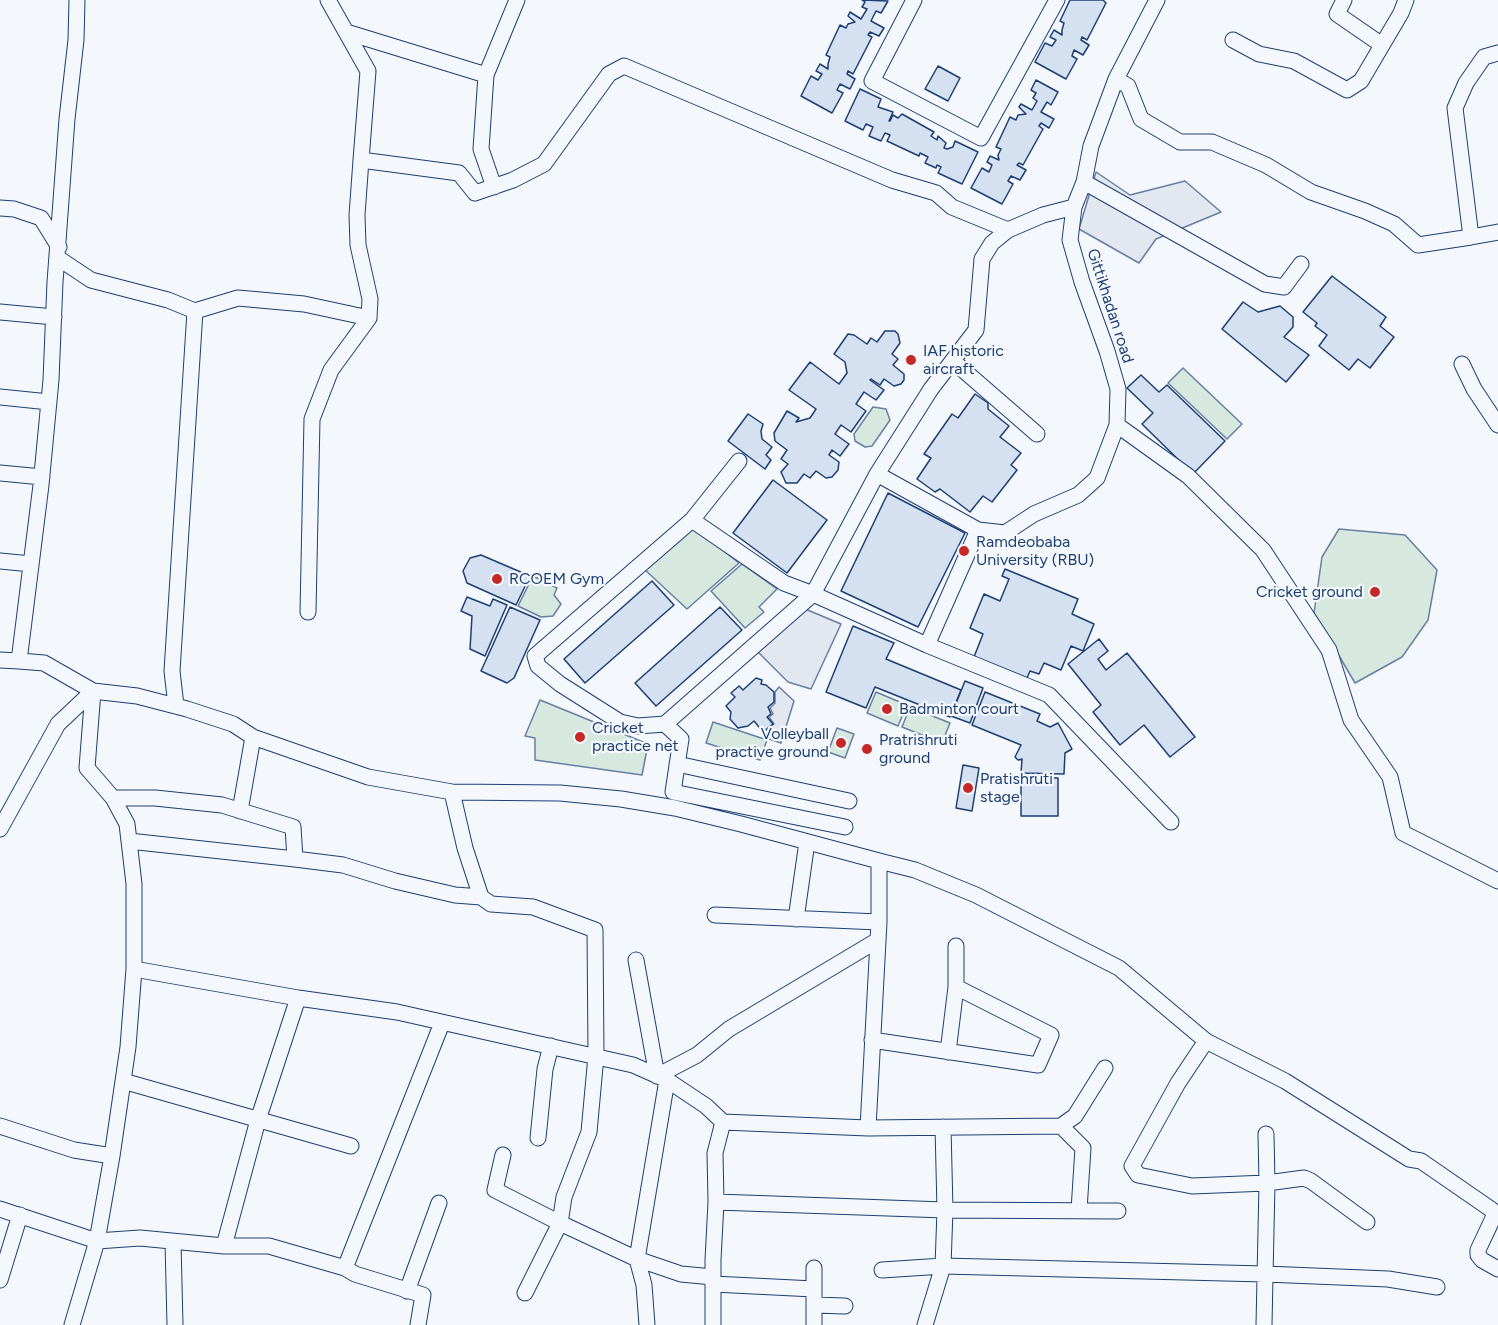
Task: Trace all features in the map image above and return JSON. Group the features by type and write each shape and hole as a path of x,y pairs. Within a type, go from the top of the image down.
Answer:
{"street":[{"path":"19,661 49,402 77,0"},
{"path":"308,612 312,419 331,370 369,318 370,299 358,245 357,215 368,71 328,0"},
{"path":"494,187 481,149 486,75 517,0"},
{"path":"914,0 873,81 981,138 1057,0"},
{"name":"Gittikhadan road","path":"978,530 1005,533 1034,514 1078,495 1097,478 1117,425 1118,389 1070,240 1074,207 1084,182 1091,146 1116,79 1157,0"},
{"path":"1344,0 1337,14 1382,45"},
{"path":"1233,40 1259,54 1294,61 1347,90 1361,81 1401,14 1406,0"},
{"path":"346,32 486,75"},
{"path":"1471,237 1455,108 1466,83 1484,57 1498,53"},
{"path":"361,160 459,173 475,194 513,180 544,164 609,74 624,66 880,175 936,193 952,207 1008,230"},
{"path":"1116,79 1128,86 1141,119 1180,142 1212,142 1266,165 1311,192 1394,224 1418,245 1498,232"},
{"path":"1084,182 1265,284 1284,287 1301,264"},
{"path":"739,461 692,520 536,656 538,666 560,684 620,722 638,726 665,724 813,594 877,474 932,389 976,330 982,259 992,243 1008,230 1043,215 1074,207"},
{"path":"0,208 14,209 41,218 59,252 91,280 168,300 195,311 238,298 304,304 369,318"},
{"path":"176,706 172,671 195,311"},
{"path":"0,312 54,317"},
{"path":"956,356 1038,434"},
{"path":"1462,364 1474,389 1498,425"},
{"path":"0,397 49,402"},
{"path":"1117,425 1188,476 1263,550 1329,650 1351,720 1390,777 1403,833 1498,881"},
{"path":"0,473 42,477"},
{"path":"877,474 978,530 927,645"},
{"path":"692,520 784,583 927,645 1049,694 1171,822"},
{"path":"0,561 31,564"},
{"path":"0,660 44,663 93,691 137,696 176,706 233,724 254,737 368,777 452,792 560,794 621,799 686,810 915,870 976,895 1119,968 1206,1041 1285,1081 1409,1159 1421,1161 1492,1210 1494,1216 1478,1250 1478,1255 1482,1260 1498,1269"},
{"path":"72,1325 98,1241 128,1047 134,969 134,884 127,824 113,798 87,768 93,691"},
{"path":"0,829 58,724 93,691"},
{"path":"665,724 681,739 673,792 845,827"},
{"path":"240,811 254,737"},
{"path":"677,764 849,801"},
{"path":"452,792 465,848 481,897"},
{"path":"113,798 156,798 222,805 293,827 295,859"},
{"path":"129,841 343,865 445,893 481,897 491,904 533,907 595,930 596,1056 590,1132 562,1210 525,1293"},
{"path":"796,919 807,843"},
{"path":"868,1128 879,922 879,861"},
{"path":"714,915 879,922"},
{"path":"662,1078 697,1055 729,1029 878,940"},
{"path":"948,1052 956,987 956,946"},
{"path":"636,960 662,1078 637,1259 644,1285 647,1325"},
{"path":"134,969 298,998 397,1012 633,1065 662,1078 706,1106 723,1122 868,1128 1061,1126 1076,1116 1105,1068"},
{"path":"872,1040 1038,1065 1051,1035 956,987"},
{"path":"224,1246 258,1120 298,998"},
{"path":"345,1268 442,1023"},
{"path":"1206,1041 1178,1083 1132,1166 1137,1175 1192,1186 1267,1183 1304,1178 1367,1222"},
{"path":"538,1138 545,1069 551,1046"},
{"path":"123,1081 351,1146"},
{"path":"713,1325 715,1153 723,1122"},
{"path":"0,1126 74,1150 112,1156"},
{"path":"1061,1126 1083,1148 1079,1210"},
{"path":"925,1325 943,1266 945,1210 943,1127"},
{"path":"1264,1325 1266,1134"},
{"path":"503,1155 495,1190 562,1210 637,1259 681,1274 814,1297 845,1306"},
{"path":"716,1202 945,1210 1118,1211"},
{"path":"407,1291 439,1203"},
{"path":"0,1209 98,1241 140,1238 224,1246 269,1246 345,1268 355,1274 423,1295 418,1325"},
{"path":"0,1280 20,1215"},
{"path":"173,1242 175,1325"},
{"path":"882,1270 943,1266 1265,1274 1388,1279 1437,1287"},
{"path":"814,1268 814,1325"}],"shaded area":[{"path":"1096,172 1130,195 1185,181 1221,212 1156,239 1139,263 1079,229"},
{"path":"1183,368 1242,424 1227,439 1168,383"},
{"path":"873,407 886,409 890,420 872,446 865,447 855,441 854,434"},
{"path":"693,527 739,563 687,609 643,568"},
{"name":"Cricket ground","path":"1339,529 1405,535 1437,570 1428,620 1402,657 1355,683 1314,613 1322,557"},
{"path":"742,564 777,589 759,607 764,612 745,628 711,591"},
{"path":"533,576 557,588 554,595 561,604 553,616 541,617 518,606"},
{"path":"798,606 841,624 811,689 788,682 755,649"},
{"path":"779,687 794,701 781,743 763,737 764,732 774,724 769,717 773,714 770,708 775,703 775,692"},
{"name":"Badminton court","path":"876,692 907,705 898,726 867,713"},
{"name":"Cricket practice net","path":"540,700 648,744 642,775 535,760 535,738 525,736"},
{"path":"910,707 950,723 942,743 902,727"},
{"path":"713,722 767,740 760,760 706,743"},
{"name":"Volleyball practive ground","path":"837,728 854,734 845,758 828,752"}],"building":[{"path":"862,0 888,1 881,13 876,11 871,21 884,28 879,36 870,32 868,35 872,37 853,74 848,71 847,74 855,79 850,89 840,84 837,90 843,93 832,113 801,96 811,76 818,80 822,74 816,71 820,64 828,69 830,57 826,55 840,25 846,28 848,24 855,22 848,16 850,12 861,19 867,9 862,7 865,2"},
{"path":"1070,0 1103,0 1106,3 1087,40 1082,37 1081,40 1089,45 1083,55 1074,50 1072,56 1077,59 1066,79 1035,62 1045,43 1052,46 1056,40 1050,37 1054,30 1062,35 1064,23 1060,21"},
{"path":"938,66 960,78 948,101 925,89"},
{"path":"1036,80 1058,92 1051,105 1047,102 1041,112 1054,119 1049,128 1041,123 1039,126 1043,129 1023,165 1019,163 1017,165 1026,170 1020,180 1011,176 1008,181 1013,184 1002,204 971,188 982,168 989,172 992,165 987,162 990,156 999,160 998,155 1001,149 996,147 1010,117 1016,120 1018,115 1026,114 1019,107 1021,104 1032,110 1037,101 1033,98 1036,93 1031,90"},
{"path":"860,89 881,99 878,107 893,112 889,121 893,115 898,118 902,114 934,132 931,136 937,140 938,136 946,143 944,148 953,147 955,141 978,152 962,184 938,173 941,167 937,165 936,168 925,163 928,157 920,153 919,156 887,141 890,135 885,133 881,141 869,136 873,127 866,124 863,130 845,121"},
{"path":"1332,276 1386,317 1380,326 1394,337 1370,368 1358,359 1349,370 1319,346 1327,335 1315,326 1317,323 1303,312"},
{"path":"1243,302 1258,312 1280,306 1293,317 1293,327 1284,337 1309,355 1286,382 1222,329"},
{"path":"885,331 895,331 898,334 900,343 892,354 898,359 893,365 904,374 904,380 901,384 894,386 884,379 880,385 870,380 884,390 876,400 864,392 856,404 866,411 851,432 841,425 835,434 849,444 840,456 832,450 829,455 839,462 838,470 832,477 826,478 816,471 810,478 804,474 797,483 786,483 781,472 788,464 781,459 787,450 775,441 774,433 787,411 799,418 796,422 810,418 816,409 789,390 810,362 839,384 847,373 845,362 834,354 848,334 854,335 867,344 871,338 877,342"},
{"path":"1141,375 1159,392 1167,385 1225,441 1193,474 1142,424 1153,413 1127,388"},
{"path":"975,394 988,403 988,409 1009,426 1000,437 1021,453 1011,465 1017,470 992,502 983,496 970,512 940,489 935,492 917,479 931,458 924,454 952,414 958,418"},
{"path":"748,414 763,424 762,439 772,447 766,455 771,460 765,469 728,441"},
{"path":"773,480 827,520 787,573 733,533"},
{"path":"888,493 965,533 918,627 841,591"},
{"name":"RCOEM Gym","path":"481,555 530,576 516,605 467,583 463,571 470,558"},
{"path":"1005,569 1078,599 1072,614 1094,624 1083,651 1071,646 1061,670 1044,663 1039,674 1030,671 1027,678 974,657 983,634 970,628 984,594 1000,601 1009,579 1002,576"},
{"path":"652,581 674,605 585,683 564,659"},
{"path":"467,597 490,606 493,599 507,605 485,656 470,649 472,616 461,611"},
{"path":"510,607 540,620 514,678 507,683 481,671"},
{"path":"720,607 742,630 656,706 635,683"},
{"path":"853,626 894,643 886,659 961,690 950,717 875,687 866,708 826,692"},
{"path":"1099,639 1108,651 1098,659 1106,670 1127,653 1195,737 1170,757 1144,725 1120,745 1093,712 1101,705 1068,664"},
{"path":"756,678 762,680 761,684 774,692 774,702 768,707 771,714 767,717 773,724 763,732 754,721 748,726 738,728 730,719 731,712 726,706 735,697 731,693 739,686 743,690"},
{"path":"965,681 983,688 970,723 951,716"},
{"path":"985,692 1040,714 1037,721 1050,727 1058,723 1072,749 1065,753 1064,774 1021,773 1022,759 1018,760 1015,757 1021,745 972,725"},
{"name":"Pratishruti stage","path":"963,765 979,768 972,811 956,808"},
{"path":"1021,778 1058,778 1058,816 1021,816"}],"place":[{"name":"IAF historic aircraft","path":"911,360"},
{"name":"Ramdeobaba University (RBU)","path":"964,551"},
{"name":"RCOEM Gym","path":"497,579"},
{"name":"Cricket ground","path":"1375,592"},
{"name":"Badminton court","path":"887,709"},
{"name":"Cricket practice net","path":"580,737"},
{"name":"Volleyball practive ground","path":"841,743"},
{"name":"Pratrishruti ground","path":"867,749"},
{"name":"Pratishruti stage","path":"968,788"}]}
